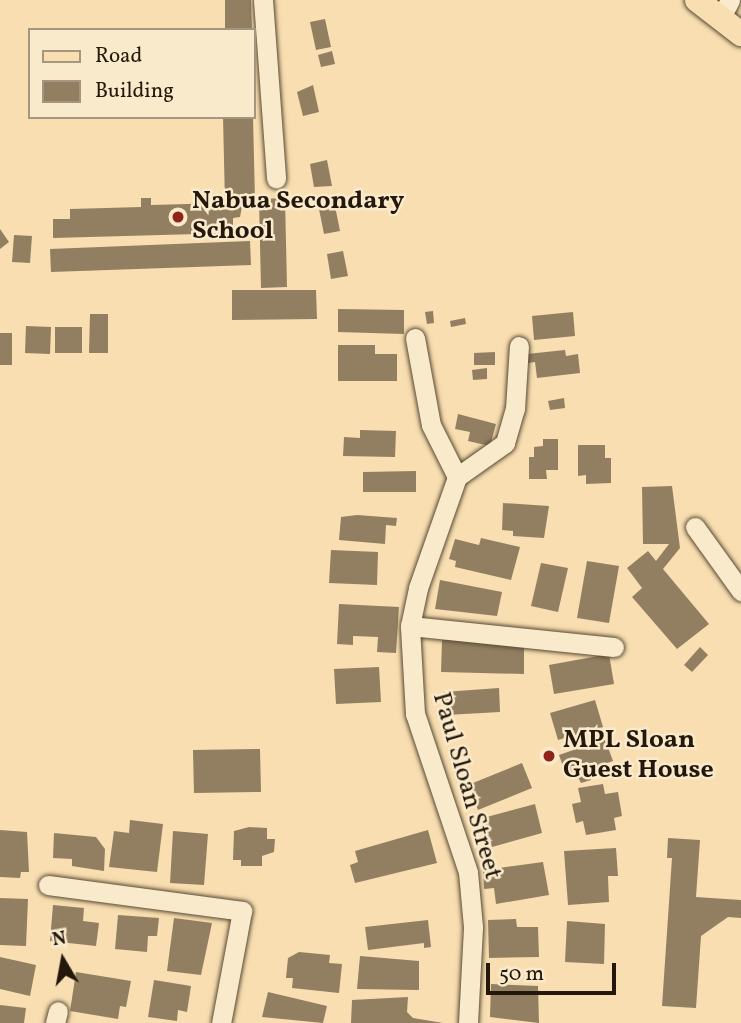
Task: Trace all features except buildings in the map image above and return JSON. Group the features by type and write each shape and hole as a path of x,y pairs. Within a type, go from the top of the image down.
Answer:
{"main road":[{"path":"697,0 725,8 741,34"}],"street":[{"path":"263,0 276,179"},
{"path":"415,338 431,425 457,477 505,443 515,409 519,346"},
{"name":"Paul Sloan Street","path":"457,477 418,588 410,626 415,713 468,872 473,927 468,1023"},
{"path":"695,527 741,591"},
{"path":"410,626 614,647"},
{"path":"48,885 242,911 221,1023"}],"place":[{"name":"Nabua Secondary School","path":"178,217"},
{"name":"MPL Sloan Guest House","path":"549,756"}]}
